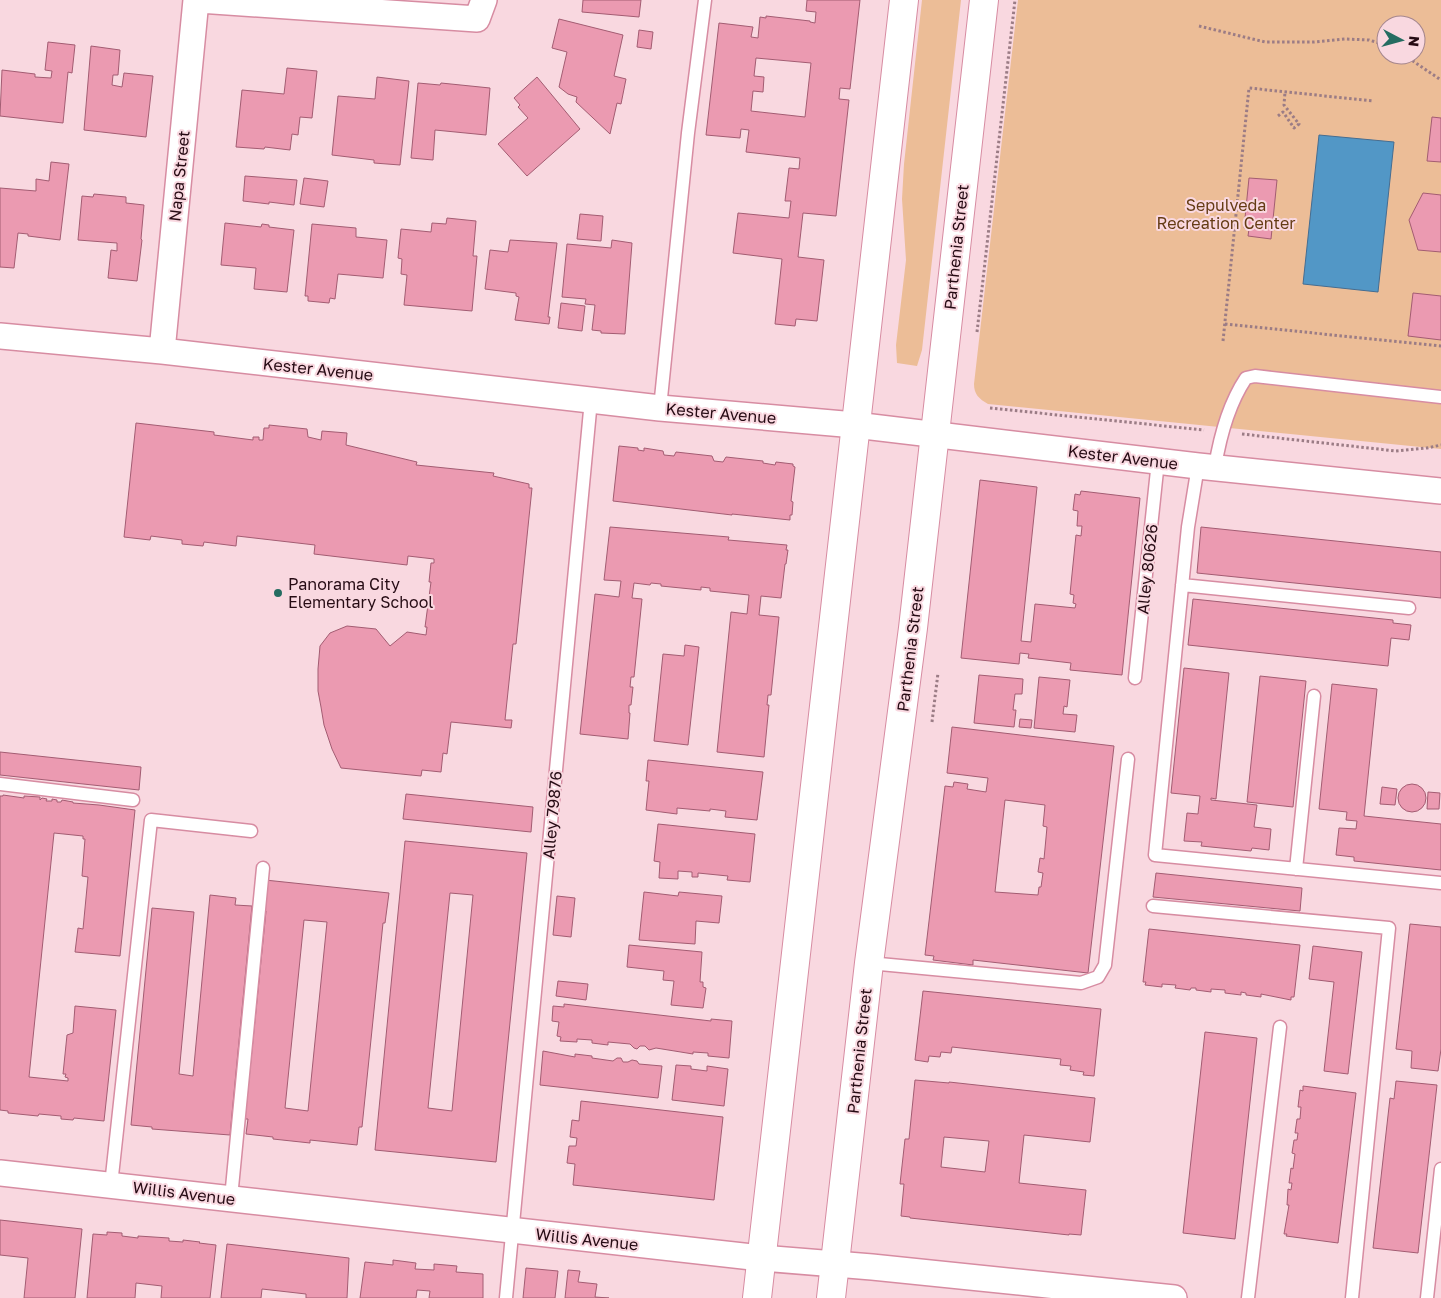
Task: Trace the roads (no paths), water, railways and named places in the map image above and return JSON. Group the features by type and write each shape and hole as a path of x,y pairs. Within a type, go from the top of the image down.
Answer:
{"main road":[{"path":"757,1298 904,0"},
{"name":"Parthenia Street","path":"831,1298 869,963 913,628 984,0"}],"street":[{"path":"198,0 481,10"},
{"name":"Napa Street","path":"162,351 198,0"},
{"name":"Kester Avenue","path":"0,336 162,351 660,408 855,425 1158,461 1441,491"},
{"name":"Willis Avenue","path":"0,1173 761,1258 1174,1298"}],"lane":[{"path":"660,408 688,133 704,0"},
{"path":"1441,397 1255,376 1246,378 1239,388 1206,466 1188,527 1155,855 1441,883"},
{"name":"Alley 79876","path":"506,1298 591,400"},
{"name":"Alley 80626","path":"1135,678 1158,461"},
{"path":"1182,585 1409,608"},
{"path":"1296,869 1314,696"},
{"path":"869,963 1081,983 1098,977 1105,965 1128,759"},
{"path":"0,784 133,800"},
{"path":"111,1185 151,820 251,831"},
{"path":"231,1198 263,868"},
{"path":"1153,906 1389,928 1352,1298"},
{"path":"1248,1298 1280,1028"},
{"path":"1427,1298 1441,1169"}],"water":[{"path":"1319,135 1394,142 1378,292 1303,284"}],"place":[{"name":"Panorama City Elementary School","path":"278,593"}],"park label":[{"name":"Sepulveda Recreation Center","path":"1226,214"}]}
